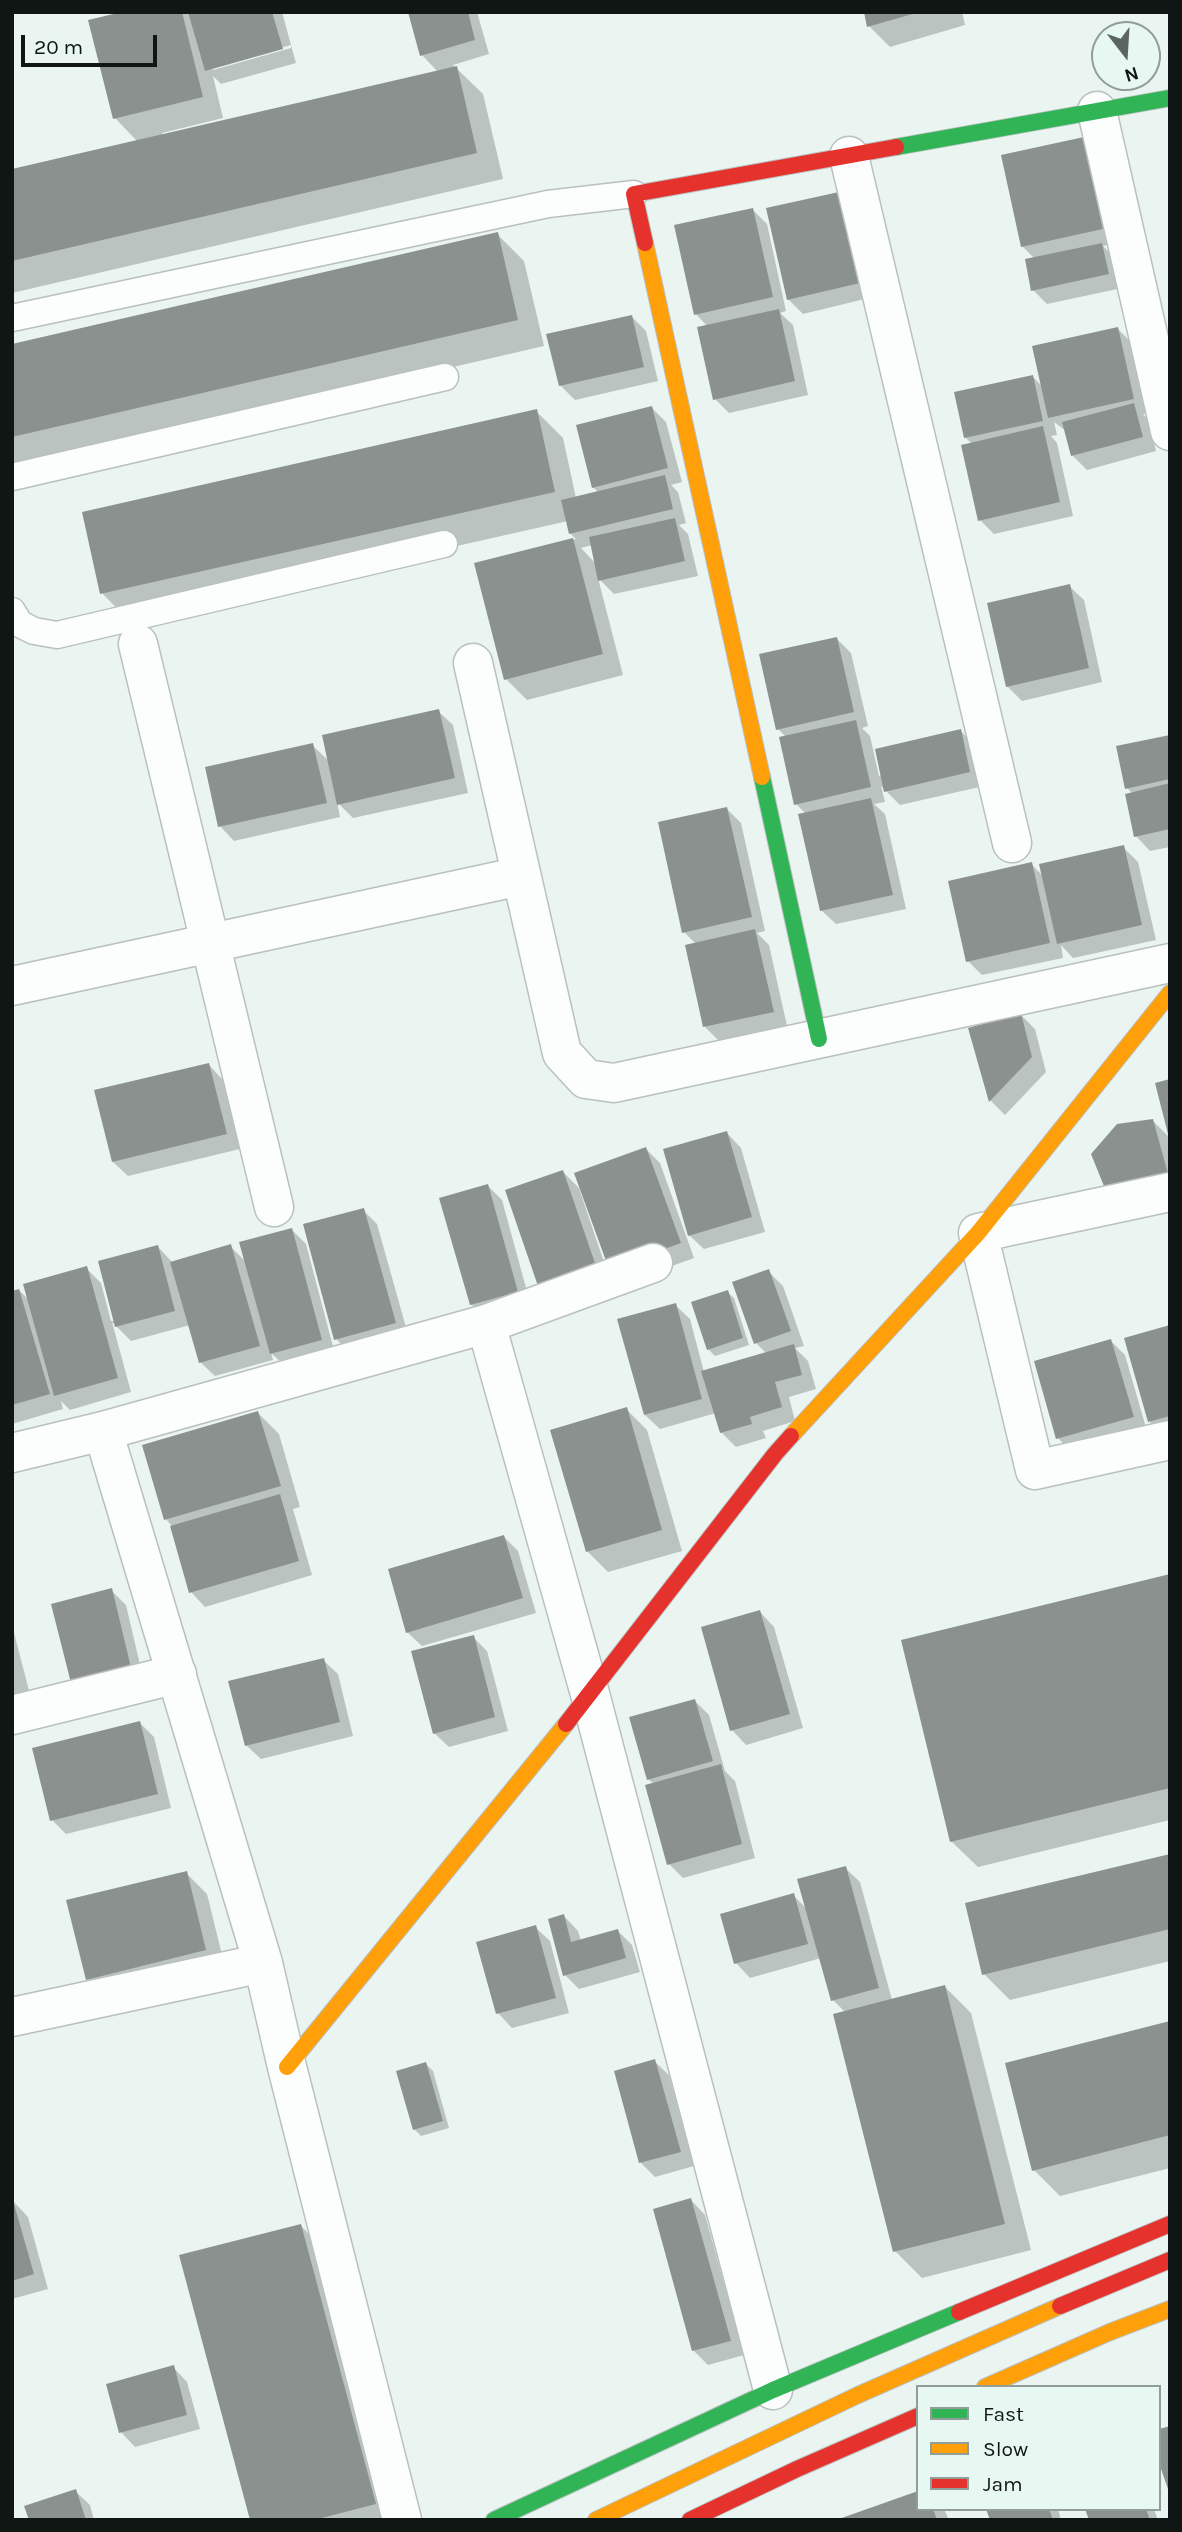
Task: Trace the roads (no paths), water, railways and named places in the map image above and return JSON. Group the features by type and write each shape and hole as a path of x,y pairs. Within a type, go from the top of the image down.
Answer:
{"main road":[{"path":"819,1039 634,194 1170,98"},
{"path":"287,2067 590,1694 775,1454 978,1233 1170,993"},
{"path":"494,2520 774,2390 1170,2224"},
{"path":"596,2520 858,2395 1170,2260"},
{"path":"990,2385 1170,2309"},
{"path":"690,2520 916,2417"}],"street":[{"path":"1097,111 1170,431"},
{"path":"849,156 1012,843"},
{"path":"138,644 274,1208"},
{"path":"472,663 562,1053 586,1079 614,1083 1170,963"},
{"path":"12,986 521,876"},
{"path":"1170,1192 978,1233 1035,1470 1170,1440"},
{"path":"12,1452 103,1431 486,1324 653,1264"},
{"path":"486,1324 590,1694 774,2390"},
{"path":"103,1431 263,1963 402,2520"},
{"path":"12,1715 177,1674"},
{"path":"12,2017 263,1963"}],"lane":[{"path":"12,318 548,204 634,194"},
{"path":"12,477 445,377"},
{"path":"12,611 20,624 34,631 57,635 444,544"}]}
